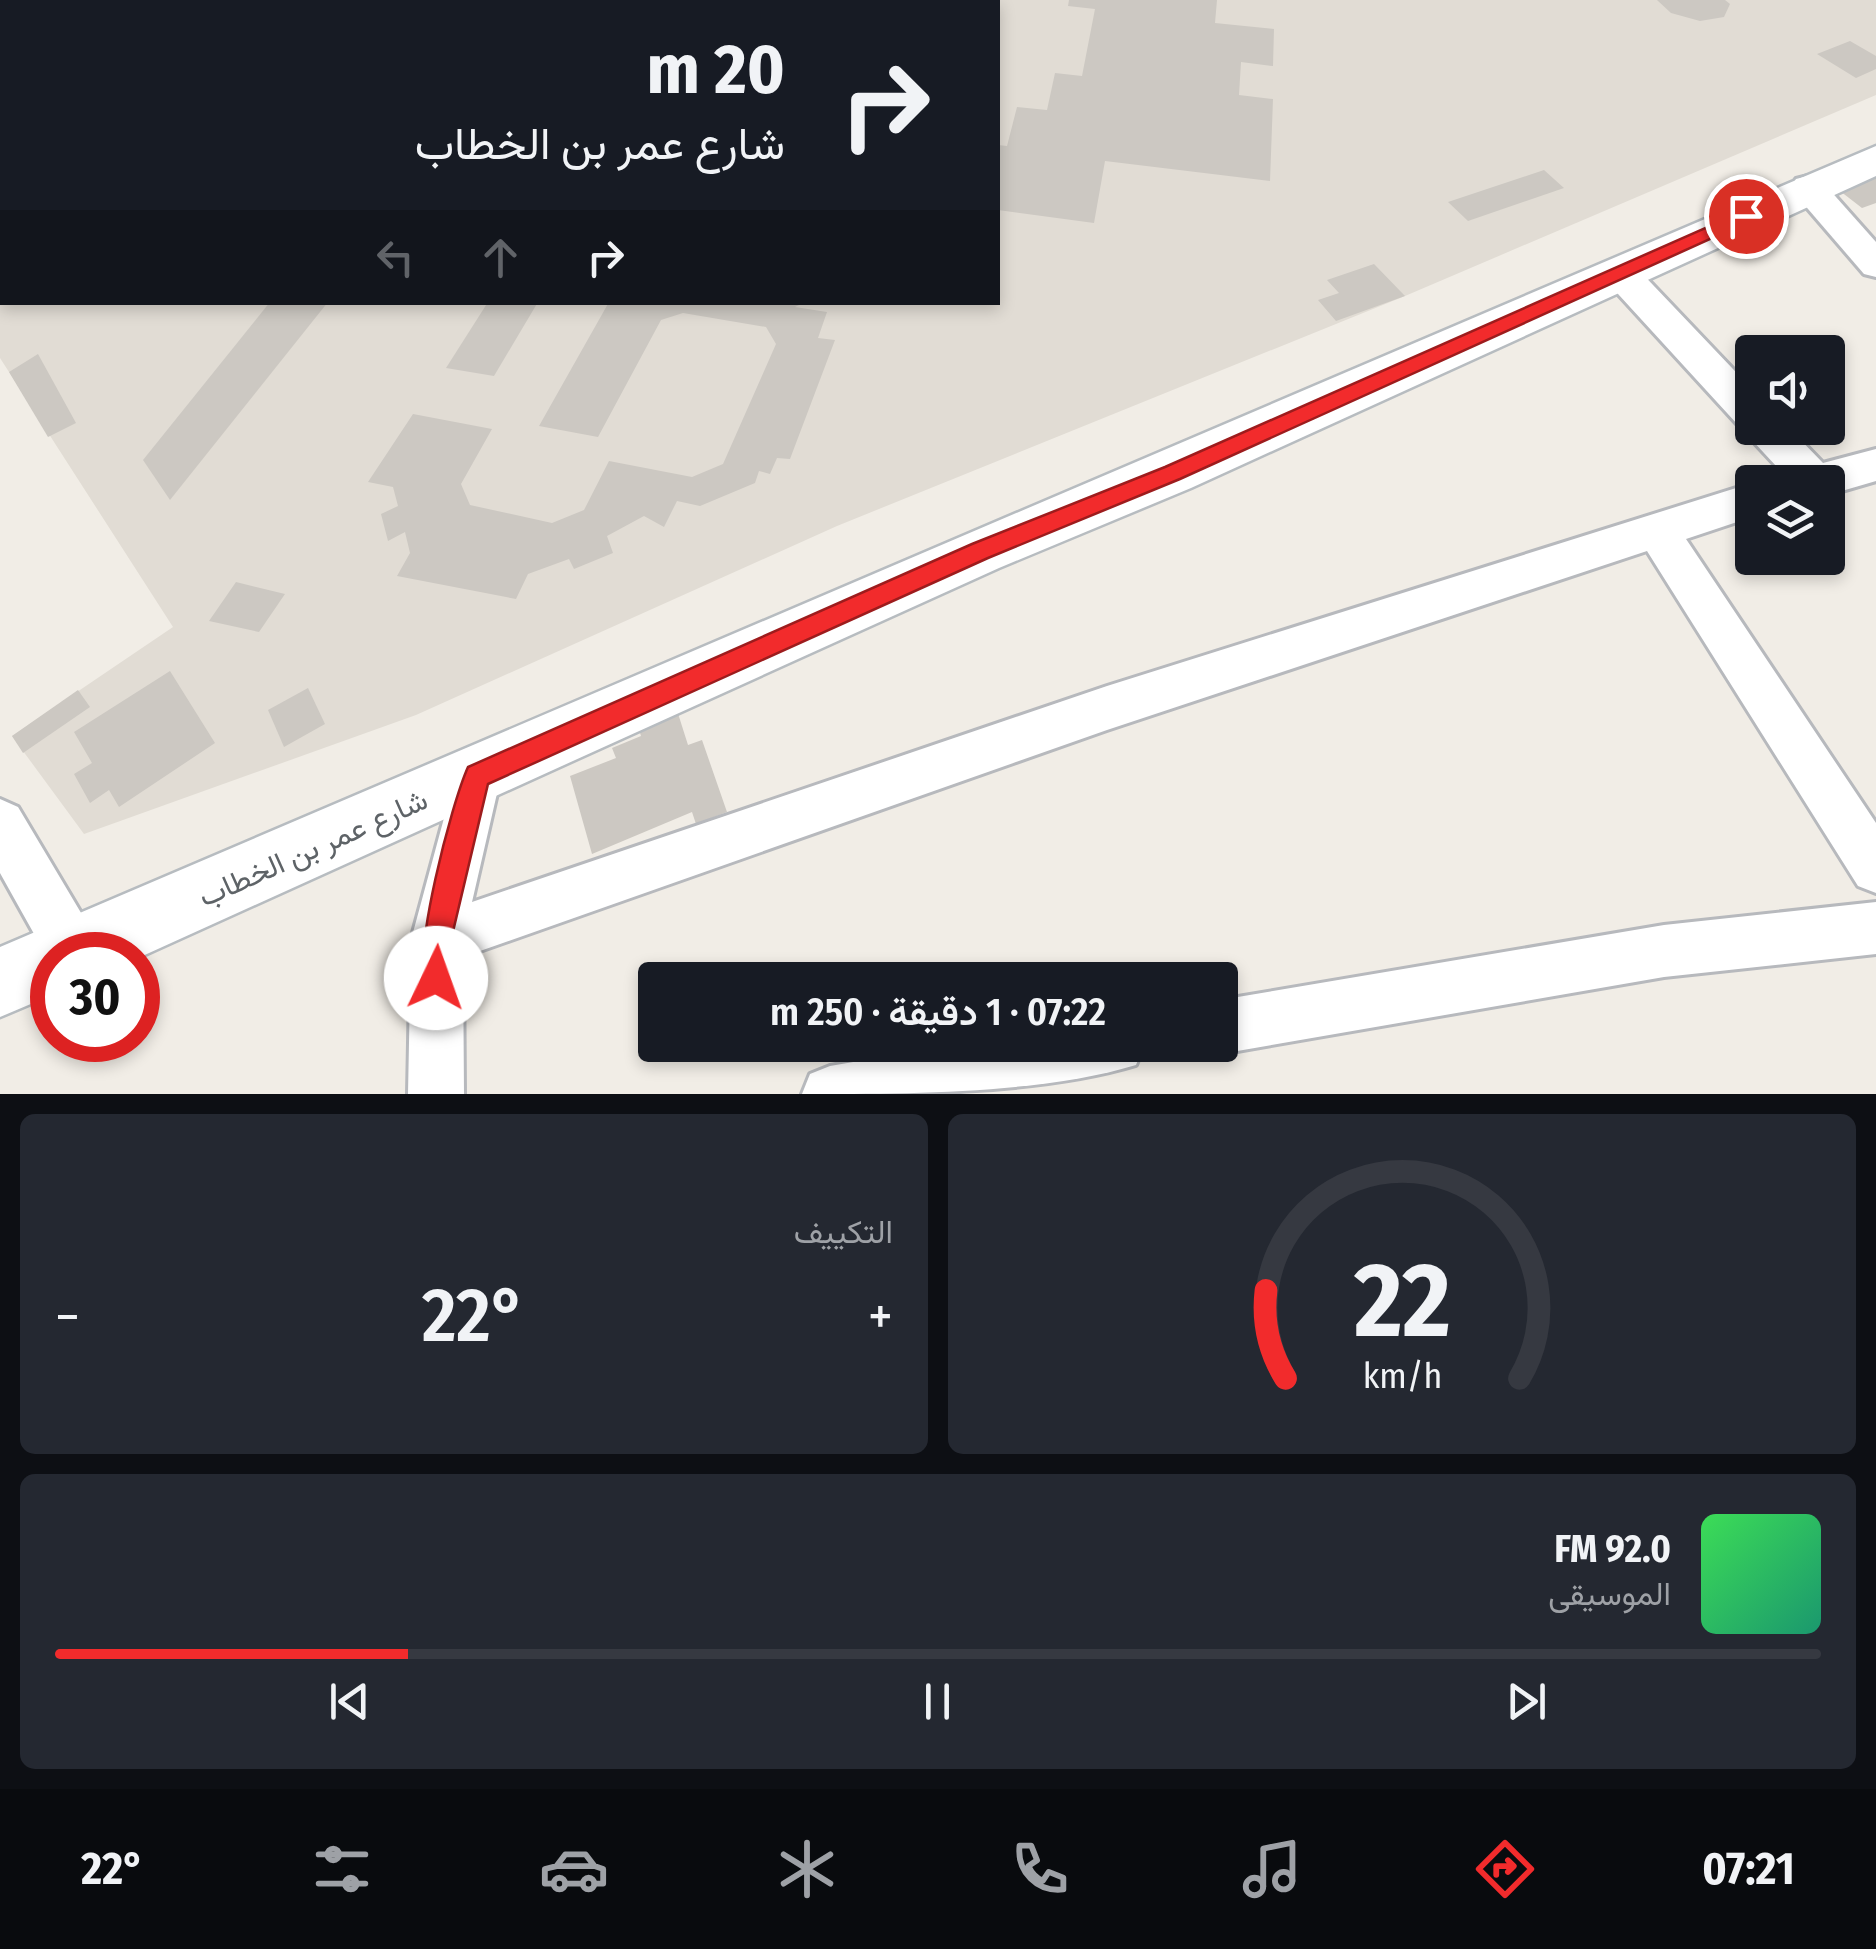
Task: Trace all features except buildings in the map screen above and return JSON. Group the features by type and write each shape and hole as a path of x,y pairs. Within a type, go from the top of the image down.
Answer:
{"street":[{"name":"شارع عمر بن الخطاب","path":"119,932 980,551 1172,473 1876,160"},
{"path":"1808,187 1876,265"},
{"path":"1621,274 1735,396"},
{"path":"1780,445 1799,465"},
{"path":"1845,474 1876,465"},
{"path":"437,940 1107,708 1735,505"},
{"path":"1656,529 1876,868"},
{"path":"436,1094 437,940 477,776"},
{"path":"0,824 52,932"},
{"path":"1238,1024 1664,951 1876,928"},
{"name":"شارع عمر بن الخطاب","path":"0,982 30,970"},
{"path":"830,1094 966,1082 1047,1062"}],"shaded area":[{"path":"1000,0 1876,0 1876,95 1405,296 837,526 416,715 84,834 12,736 173,627 0,358 0,305 1000,305"}],"route":[{"path":"436,978 437,940 477,776 980,551 1172,473 1746,216"}]}
